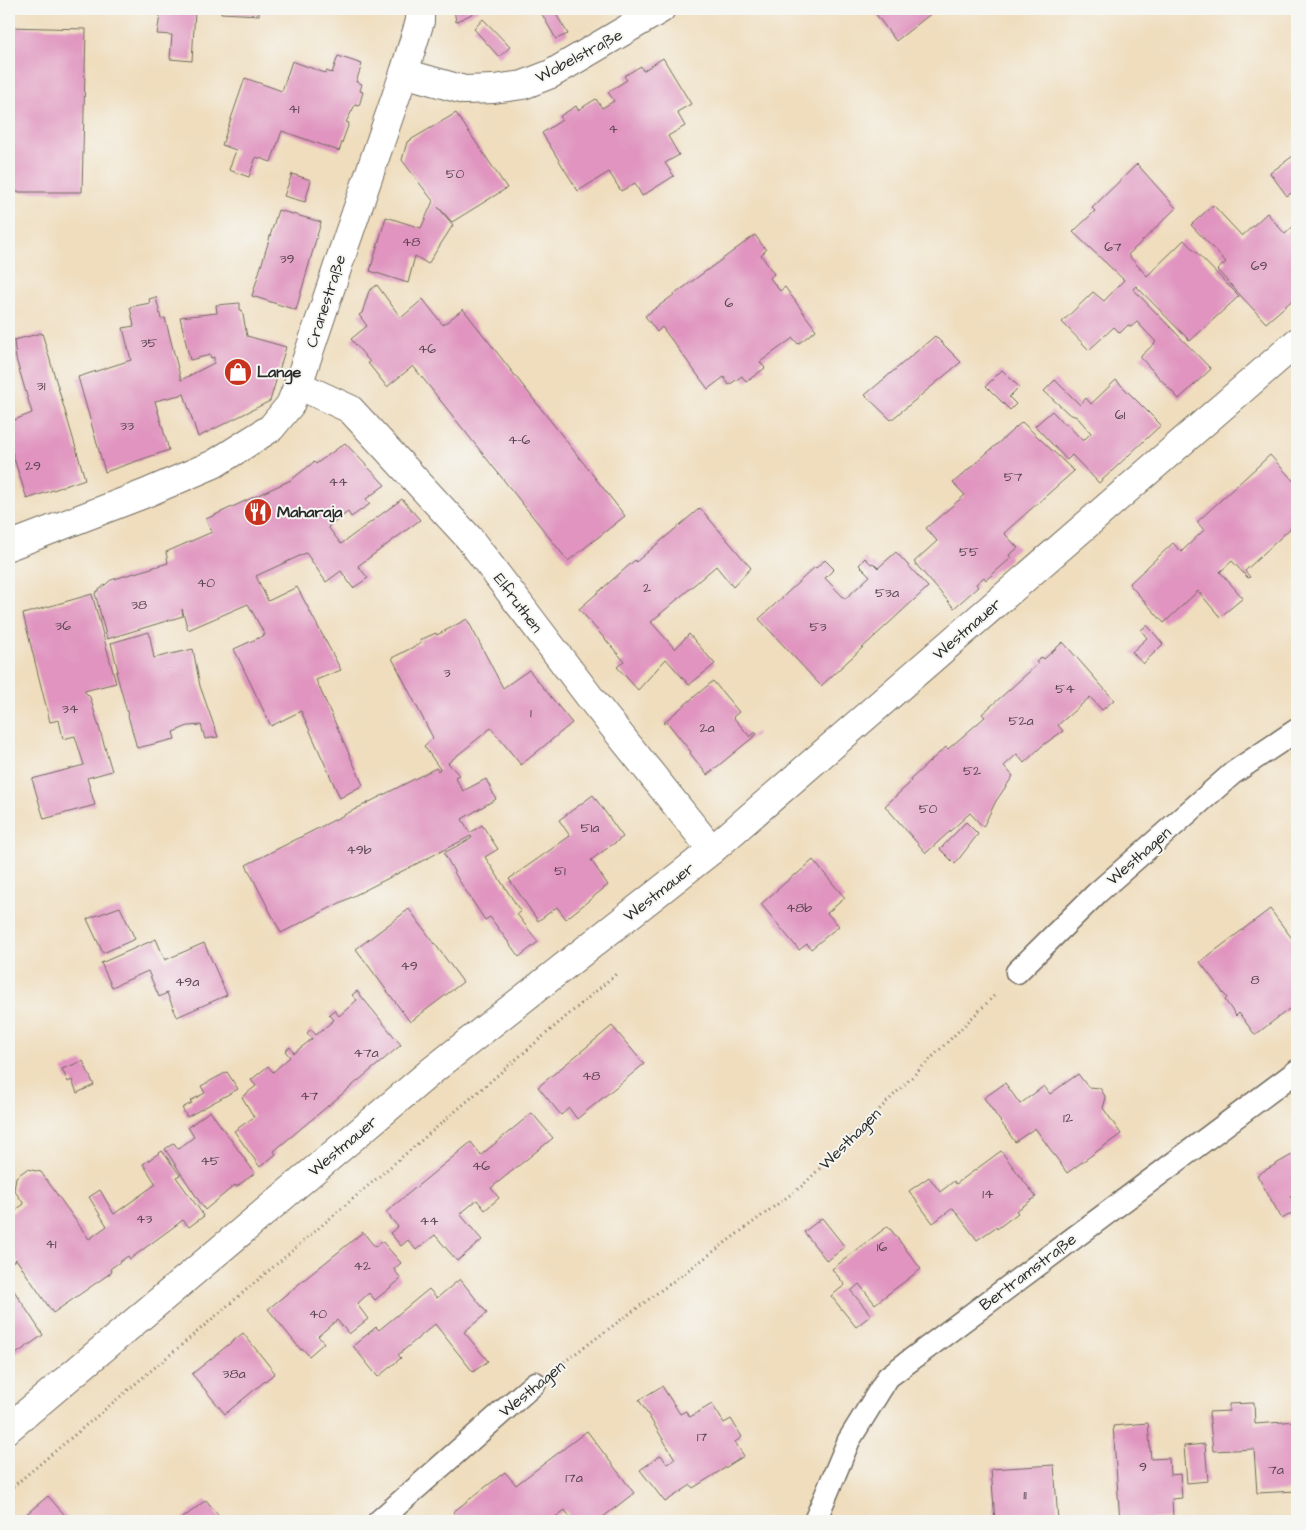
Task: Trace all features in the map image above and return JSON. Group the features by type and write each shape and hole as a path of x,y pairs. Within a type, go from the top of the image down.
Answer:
{"street":[{"name":"Cranestraße","path":"9,546 144,494 214,464 271,428 290,405 404,73 420,21 420,9"},
{"name":"Wobelstraße","path":"404,73 464,90 494,90 523,85 551,74 661,9"},
{"name":"Westmauer","path":"9,1428 434,1069 712,850 1297,342"},
{"name":"Elfruthen","path":"298,385 350,409 469,538 592,700 712,850"}],"lane":[{"name":"Westhagen","path":"1018,972 1097,892 1234,773 1297,730"},
{"name":"Bertramstraße","path":"815,1521 849,1440 888,1377 1297,1071"},
{"name":"Westhagen","path":"379,1521 535,1384"}],"path":[{"name":"Westhagen","path":"535,1384 802,1186 1018,972"}],"building":[{"path":"161,9 195,11 192,61 170,59 172,35 157,34"},
{"path":"221,9 259,9 259,15 221,13"},
{"path":"454,9 481,9 456,22"},
{"path":"539,9 553,9 568,34 556,39"},
{"path":"872,9 937,9 896,41"},
{"path":"483,19 510,47 499,57 474,29"},
{"path":"9,27 86,29 82,192 9,192"},
{"path":"338,56 362,64 356,82 362,84 360,91 363,92 359,106 355,105 346,122 349,123 339,151 282,131 271,162 256,157 249,177 229,170 236,150 222,145 245,78 282,91 292,61 325,73 326,71 332,73"},
{"path":"663,58 691,104 677,112 685,126 668,136 679,155 665,163 674,176 642,196 635,183 621,191 609,172 578,191 542,133 562,120 560,116 576,106 578,110 596,99 602,108 614,101 608,92 627,80 624,76 641,66 643,71"},
{"path":"456,113 507,188 452,222 438,207 453,225 428,264 415,256 408,283 370,271 386,217 421,228 433,201 402,160 407,142"},
{"path":"1297,153 1297,189 1287,196 1270,173"},
{"path":"1137,164 1176,208 1128,255 1147,276 1184,240 1239,296 1190,341 1136,286 1133,289 1211,369 1179,399 1140,357 1156,342 1137,322 1131,327 1128,325 1120,333 1114,327 1089,350 1062,322 1093,292 1104,301 1124,280 1073,232 1095,211 1092,208"},
{"path":"292,174 311,180 305,202 284,196"},
{"path":"1213,205 1242,236 1267,213 1285,234 1297,223 1297,296 1266,323 1217,270 1226,262 1191,225"},
{"path":"278,210 321,222 296,310 252,296"},
{"path":"755,235 766,250 761,255 774,274 770,278 780,291 785,287 816,330 798,344 793,338 760,362 765,368 746,382 742,376 729,385 724,377 708,389 662,327 657,332 645,316"},
{"path":"377,285 401,318 423,299 443,325 463,309 625,516 568,561 413,366 387,387 351,339 367,326 359,315 362,313 369,291"},
{"path":"156,297 161,319 165,318 181,380 214,363 214,357 211,358 210,355 190,360 180,317 217,313 216,305 240,303 247,336 286,347 270,401 198,437 184,394 155,401 169,450 105,472 78,377 131,360 123,328 134,326 130,307 150,303 149,299"},
{"path":"42,333 85,479 27,499 9,443 9,422 32,413 16,359 14,340"},
{"path":"935,336 961,362 891,420 865,395"},
{"path":"1002,370 1019,387 1009,397 1016,404 1010,410 986,386"},
{"path":"1055,380 1080,405 1086,398 1091,404 1116,380 1161,425 1099,483 1072,455 1067,460 1035,426 1052,411 1083,441 1091,433 1077,417 1069,414 1044,391"},
{"path":"1022,422 1074,471 1004,533 1018,548 1009,555 1011,558 986,580 984,577 976,584 978,587 954,608 914,562 937,541 926,528 965,495 953,483"},
{"path":"345,443 385,485 366,499 370,504 351,517 348,512 328,527 341,544 402,499 420,520 358,566 368,578 353,588 341,571 326,582 306,553 256,576 268,601 297,587 341,670 316,680 363,785 340,798 301,711 271,726 234,649 265,635 248,604 188,630 182,609 183,616 107,639 95,593 111,580 168,563 166,552 212,532 206,519 291,480 314,462 316,464"},
{"path":"1270,455 1297,485 1297,522 1245,571 1250,577 1248,578 1232,561 1220,572 1243,598 1220,617 1198,591 1164,623 1129,584 1173,543 1181,552 1204,530 1197,522"},
{"path":"700,508 751,568 733,587 716,566 651,622 675,649 689,634 715,664 689,685 666,659 638,690 617,667 624,661 579,609 635,560 636,562"},
{"path":"896,552 928,587 821,686 759,619 825,560 834,569 825,578 845,599 870,576 859,565 865,558 878,568"},
{"path":"92,594 116,683 84,691 90,697 112,771 87,778 95,805 44,819 32,779 84,765 75,736 63,739 59,720 50,722 23,614"},
{"path":"467,619 503,688 529,670 572,723 521,765 491,728 448,763 459,775 455,777 463,791 486,779 496,799 462,819 470,833 482,825 498,849 485,857 521,912 517,914 538,942 519,957 490,917 485,920 458,879 444,853 472,838 471,836 281,933 246,865 436,768 438,771 440,769 424,746 433,738 392,658 421,643 420,640 436,633 437,635"},
{"path":"1147,625 1163,644 1143,664 1132,652 1147,638 1141,630"},
{"path":"149,632 154,658 193,649 200,686 218,737 205,739 201,725 188,726 173,732 175,739 137,748 116,672 118,671 111,643"},
{"path":"1063,642 1114,700 1102,710 1090,697 1058,725 1063,731 1043,745 1024,763 1017,754 1004,766 1013,776 996,801 983,827 970,813 926,853 885,806 928,763 946,747 948,749 985,717 982,714 1038,664 1036,662 1042,657 1044,659"},
{"path":"713,681 739,712 733,717 750,737 756,732 757,734 707,775 667,722 663,723"},
{"path":"593,795 623,837 591,860 608,885 566,919 557,907 538,921 509,879 570,836 559,820"},
{"path":"966,822 978,834 955,864 940,849"},
{"path":"813,860 845,898 827,913 839,926 811,949 807,944 799,950 761,904"},
{"path":"120,907 135,939 103,953 87,919"},
{"path":"409,909 463,982 410,1022 356,949"},
{"path":"1270,909 1297,945 1297,1003 1255,1035 1239,1013 1236,1016 1225,1000 1227,998 1200,962"},
{"path":"156,939 165,960 204,943 227,995 177,1017 167,993 159,997 148,971 112,987 101,963"},
{"path":"357,991 401,1045 274,1151 276,1154 260,1167 234,1131 254,1117 242,1097 256,1086 251,1080 268,1066 273,1072 290,1057 285,1051 290,1047 294,1053 312,1039 307,1033 311,1029 316,1035 334,1020 329,1014 334,1010 339,1016 357,1000 352,995"},
{"path":"612,1026 644,1064 577,1119 569,1108 561,1115 538,1087"},
{"path":"83,1061 94,1085 77,1093 72,1080 68,1082 62,1069"},
{"path":"227,1072 238,1089 187,1117 182,1108 205,1093 201,1086"},
{"path":"1078,1074 1088,1087 1100,1088 1106,1098 1103,1108 1121,1134 1067,1173 1035,1128 1015,1142 984,1098 1005,1083 1020,1104 1044,1086 1050,1094"},
{"path":"210,1111 255,1173 236,1187 235,1185 205,1210 165,1149 174,1143 178,1149 194,1137 188,1127"},
{"path":"532,1113 553,1138 491,1188 499,1198 485,1210 477,1200 460,1214 482,1240 457,1261 435,1235 416,1250 408,1240 401,1246 390,1233 398,1227 386,1212 471,1142 481,1155"},
{"path":"162,1151 180,1175 176,1177 204,1216 189,1227 183,1220 130,1259 128,1256 110,1269 112,1272 53,1313 16,1259 9,1265 9,1215 24,1204 14,1190 16,1177 27,1169 41,1172 89,1239 107,1226 89,1197 100,1190 114,1214 156,1184 143,1164"},
{"path":"1001,1151 1036,1197 1016,1211 1018,1213 997,1229 996,1227 977,1240 953,1208 933,1223 909,1191 929,1177 940,1192 954,1181 956,1184"},
{"path":"1297,1152 1297,1192 1290,1196 1297,1210 1282,1219 1257,1175"},
{"path":"822,1218 845,1247 827,1261 804,1232"},
{"path":"888,1226 921,1269 875,1304 859,1284 851,1291 871,1315 856,1327 831,1296 845,1285 832,1269"},
{"path":"363,1232 375,1247 382,1241 401,1263 394,1269 401,1279 375,1300 369,1293 357,1304 368,1319 349,1334 337,1320 318,1336 324,1343 309,1356 303,1349 301,1350 268,1309"},
{"path":"460,1279 487,1313 464,1332 488,1361 473,1372 435,1324 398,1355 401,1358 378,1377 353,1346 376,1327 379,1330 429,1289 437,1298"},
{"path":"9,1283 43,1335 9,1359"},
{"path":"243,1333 275,1373 225,1414 192,1374"},
{"path":"662,1386 680,1414 686,1411 690,1417 712,1404 724,1423 731,1419 742,1437 735,1442 744,1456 693,1488 691,1485 665,1502 640,1470 661,1455 667,1464 675,1459 639,1400"},
{"path":"1254,1403 1255,1424 1297,1421 1297,1491 1257,1493 1254,1449 1213,1451 1209,1412 1229,1411 1229,1404"},
{"path":"1148,1423 1151,1459 1169,1458 1170,1475 1180,1474 1182,1498 1172,1499 1173,1518 1120,1521 1113,1426"},
{"path":"587,1431 634,1493 598,1521 573,1521 565,1510 550,1521 460,1521 453,1512 505,1472 516,1485"},
{"path":"1205,1444 1208,1481 1187,1483 1184,1446"},
{"path":"1054,1465 1058,1521 995,1521 991,1469"},
{"path":"48,1496 70,1521 18,1521"},
{"path":"206,1500 223,1521 179,1521"}],"place":[{"name":"Lange","path":"238,372"},
{"name":"Maharaja","path":"258,512"}]}
